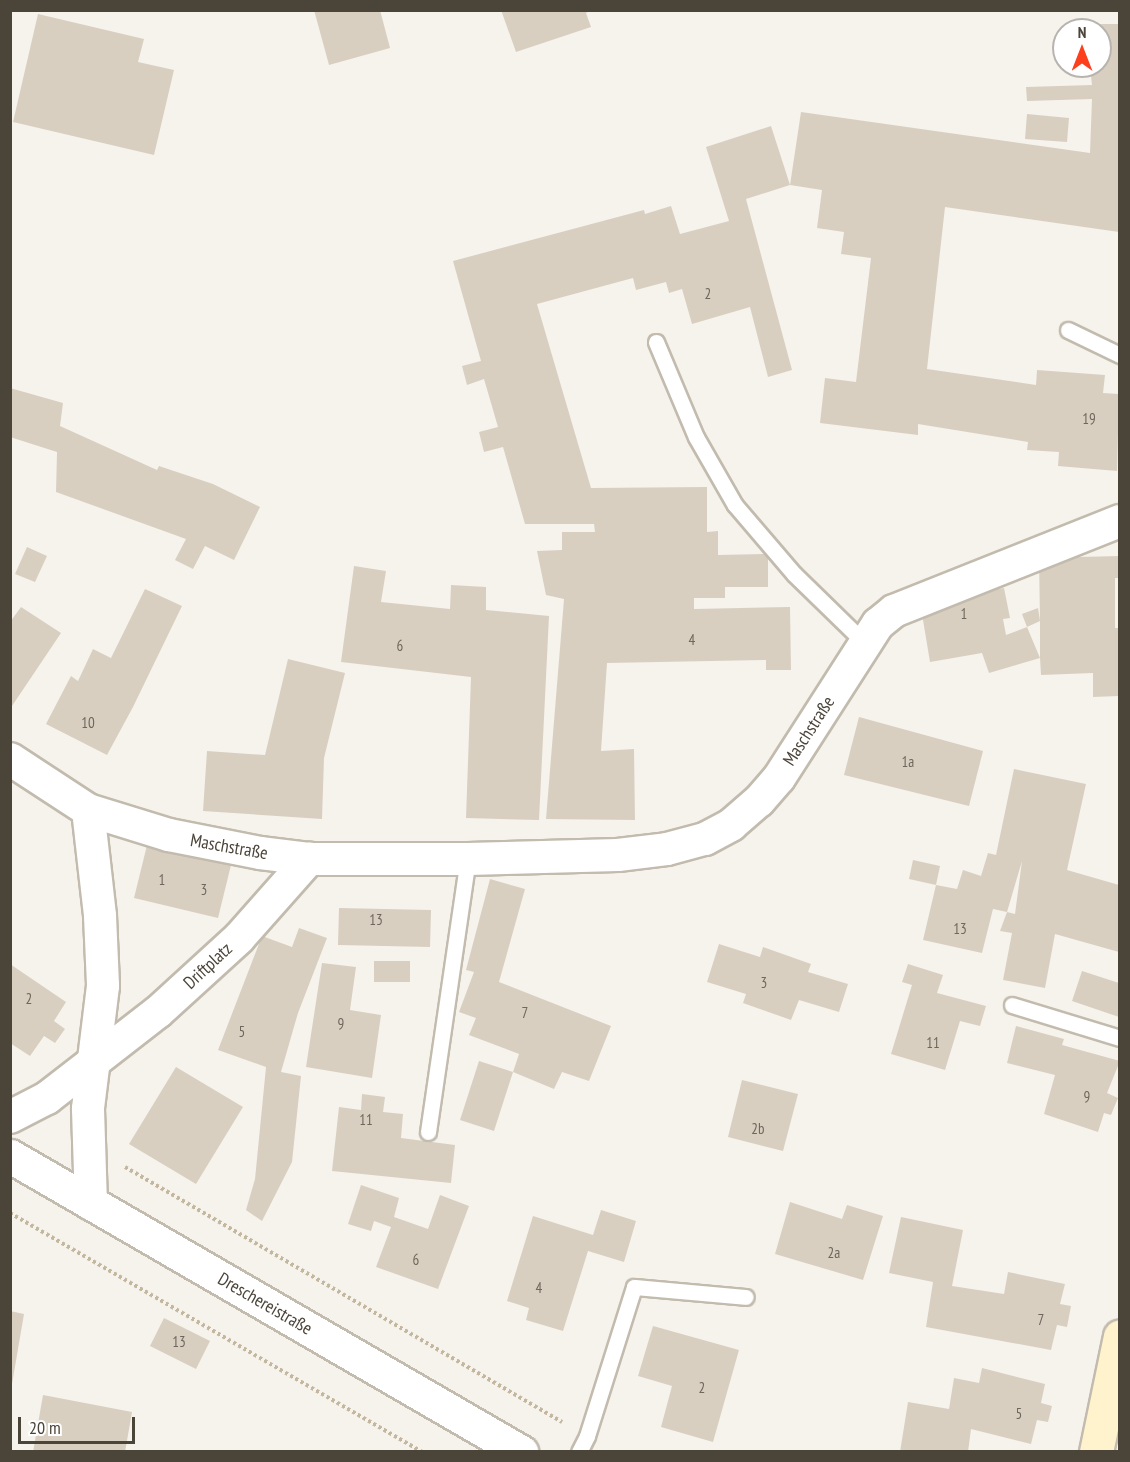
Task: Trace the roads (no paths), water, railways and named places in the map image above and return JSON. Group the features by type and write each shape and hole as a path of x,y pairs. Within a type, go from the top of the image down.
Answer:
{"main road":[{"path":"1096,1452 1119,1336"}],"street":[{"name":"Maschstraße","path":"10,759 88,810 169,835 260,854 309,859 468,859 618,855 667,849 705,839 730,825 759,801 779,778 878,624 894,611 916,600 1119,521"},
{"path":"88,810 100,916 102,974 96,1061 88,1109 91,1204"},
{"name":"Driftplatz","path":"10,1117 47,1098 158,1012 239,938 309,859"},
{"name":"Dreschereistraße","path":"10,1156 521,1452"}],"lane":[{"path":"1068,330 1119,355"},
{"path":"656,342 696,437 735,505 794,574 865,643"},
{"path":"428,1132 468,859"},
{"path":"1012,1005 1119,1038"},
{"path":"579,1452 587,1436 634,1287 746,1296"}]}
